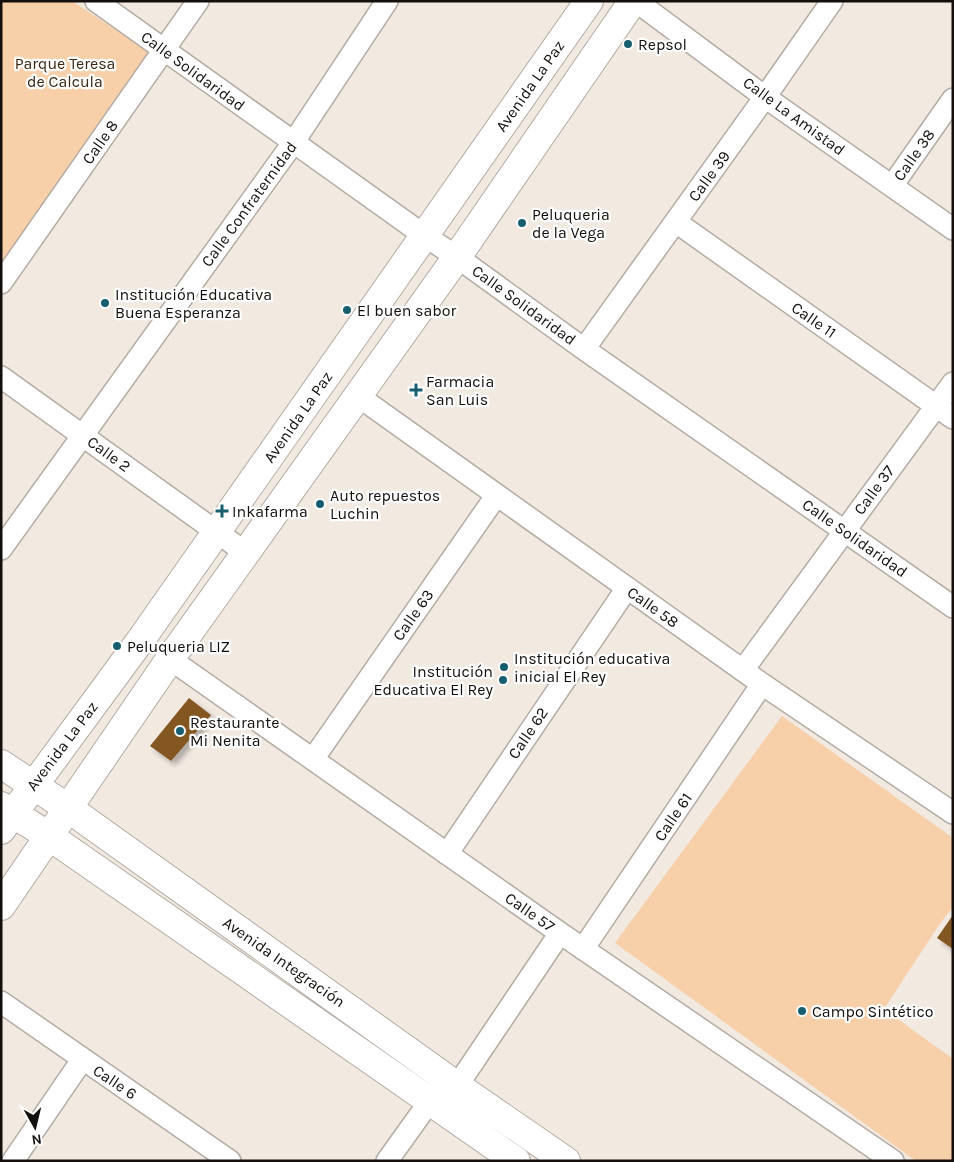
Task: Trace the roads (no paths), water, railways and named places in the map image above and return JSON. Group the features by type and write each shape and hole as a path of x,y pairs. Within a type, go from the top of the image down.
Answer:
{"street":[{"name":"Calle Solidaridad","path":"96,1 584,349 953,606"},
{"name":"Calle 8","path":"1,283 198,1"},
{"name":"Calle Confraternidad","path":"1,549 293,143 387,1"},
{"name":"Avenida La Paz","path":"5,816 33,786 140,641 589,1"},
{"name":"Calle La Amistad","path":"635,1 765,97 953,229"},
{"path":"1,906 170,660 457,257 635,1"},
{"name":"Calle 39","path":"584,349 832,1"},
{"name":"Calle 38","path":"892,186 953,99"},
{"name":"Calle 11","path":"676,222 944,412"},
{"name":"Calle 2","path":"1,377 246,553"},
{"name":"Calle 37","path":"743,670 844,531 944,412 953,383"},
{"name":"Calle 58","path":"358,396 762,684 953,813"},
{"name":"Calle 63","path":"313,759 496,496"},
{"name":"Calle 62","path":"447,854 627,588"},
{"name":"Calle 57","path":"170,660 583,949 893,1161"},
{"name":"Calle 61","path":"583,949 762,684"},
{"name":"Avenida Integración","path":"1,764 68,808 457,1086 566,1161"},
{"path":"5,816 48,836 516,1161"},
{"path":"457,1086 560,933"},
{"name":"Calle 6","path":"1,1002 82,1060 205,1154 230,1161"},
{"path":"13,1161 82,1060"},
{"path":"387,1161 430,1101"}],"place":[{"name":"Repsol","path":"628,44"},
{"name":"Peluqueria de la Vega","path":"522,223"},
{"name":"Institución Educativa Buena Esperanza","path":"105,303"},
{"name":"El buen sabor","path":"347,310"},
{"name":"Farmacia San Luis","path":"416,390"},
{"name":"Auto repuestos Luchin","path":"320,504"},
{"name":"Inkafarma","path":"222,511"},
{"name":"Peluqueria LIZ","path":"117,646"},
{"name":"Institución educativa inicial El Rey","path":"504,667"},
{"name":"Institución Educativa El Rey","path":"503,680"},
{"name":"Restaurante Mi Nenita","path":"180,731"},
{"name":"Campo Sintético","path":"802,1011"}],"park label":[{"name":"Parque Teresa de Calcula","path":"65,72"}]}
